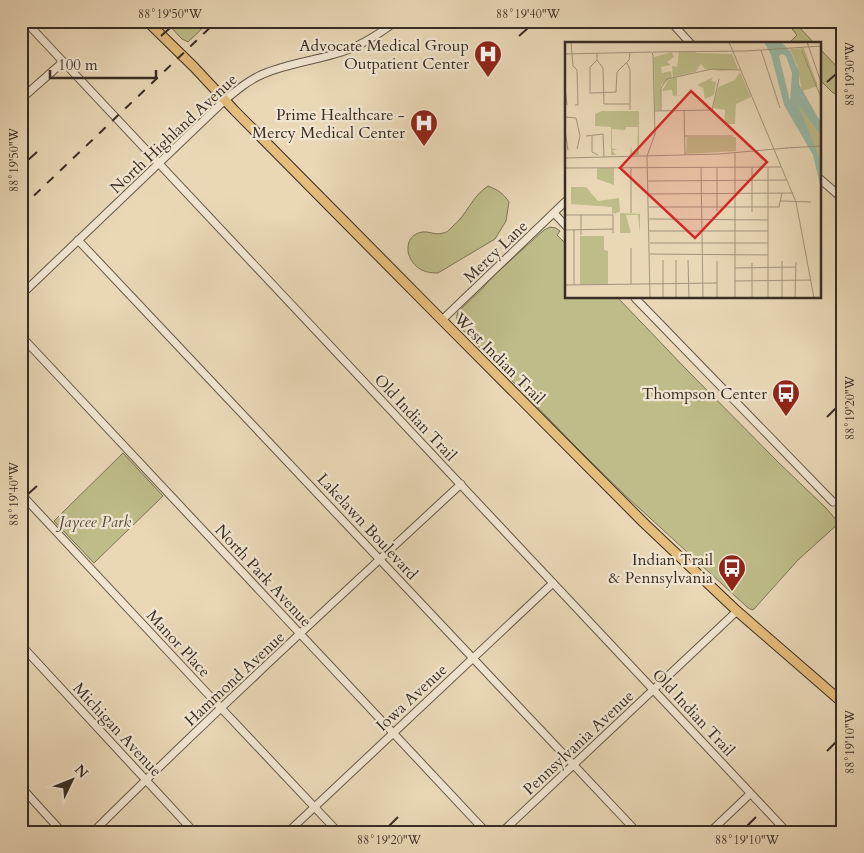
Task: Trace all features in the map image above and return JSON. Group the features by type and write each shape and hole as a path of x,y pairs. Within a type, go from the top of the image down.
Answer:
{"main road":[{"name":"West Indian Trail","path":"148,21 644,523 737,611 843,703"}],"street":[{"name":"Old Indian Trail","path":"25,21 787,832"},
{"name":"North Highland Avenue","path":"21,295 225,100 245,84 280,67 335,54 355,47 376,36 396,21"},
{"path":"670,21 689,42"},
{"path":"21,99 63,62"},
{"path":"822,182 843,200"},
{"name":"Mercy Lane","path":"442,320 565,202"},
{"path":"554,213 565,225"},
{"name":"Lakelawn Boulevard","path":"78,240 637,832"},
{"path":"636,299 832,502"},
{"name":"North Park Avenue","path":"21,336 486,832"},
{"name":"Hammond Avenue","path":"93,832 221,708 461,484"},
{"name":"Manor Place","path":"21,494 338,832"},
{"name":"Iowa Avenue","path":"288,832 554,583"},
{"name":"Pennsylvania Avenue","path":"502,832 737,611"},
{"name":"Michigan Avenue","path":"21,645 194,832"},
{"path":"21,788 62,832"},
{"path":"710,832 750,794"}],"green space":[{"path":"165,21 210,21 188,42 182,39"},
{"path":"797,25 813,42 790,42 797,35 792,29"},
{"path":"822,51 843,73 843,89 838,94 833,93 822,82"},
{"path":"488,186 500,192 509,202 506,221 495,239 438,273 427,272 416,266 408,252 409,242 413,236 423,232 439,234 446,232 462,217 482,190"},
{"path":"550,227 556,228 560,231 557,235 565,243 565,299 619,299 839,523 798,560 754,609 752,610 747,607 626,496 460,327 457,318 458,312 491,278 544,230"},
{"name":"Jaycee Park","path":"123,453 163,496 94,563 54,521"}],"railway":[{"path":"21,208 217,21"}],"place":[{"name":"Advocate Medical Group Outpatient Center","path":"488,78"},
{"name":"Prime Healthcare - Mercy Medical Center","path":"424,147"},
{"name":"Thompson Center","path":"786,417"},
{"name":"Indian Trail & Pennsylvania","path":"732,592"}]}
